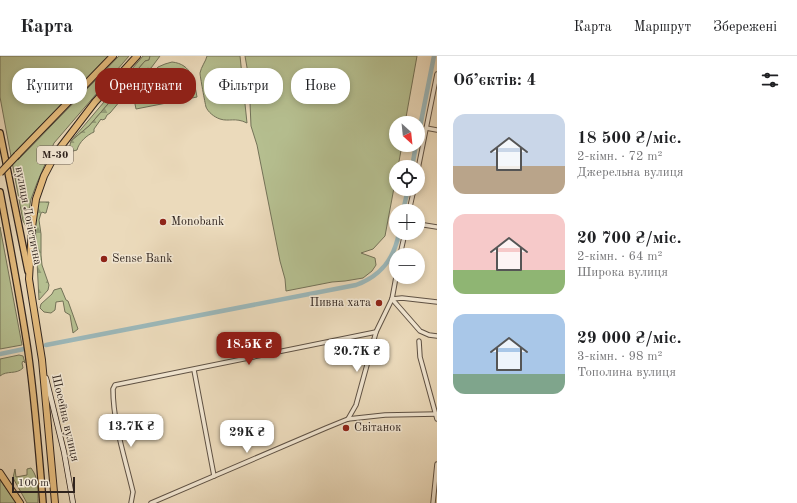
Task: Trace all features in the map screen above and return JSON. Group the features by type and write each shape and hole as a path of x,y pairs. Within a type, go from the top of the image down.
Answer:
{"highway":[{"name":"М-30","path":"0,173 113,56"},
{"name":"М-30","path":"55,503 42,360 29,279 32,227 36,199 44,176 56,152 95,102 137,56"},
{"path":"0,472 20,503"}],"main road":[{"name":"вулиця Логістична","path":"0,133 29,279"},
{"path":"0,192 28,351 37,428 43,503"},
{"name":"Шосейна вулиця","path":"42,360 64,452 73,503"}],"street":[{"path":"420,160 437,74"},
{"path":"426,128 437,130"},
{"path":"425,225 437,227"},
{"path":"348,420 356,405 376,332 392,299 395,284"},
{"path":"392,299 402,298 437,302"},
{"path":"392,299 420,331 429,335 437,336"},
{"path":"131,503 133,492 117,423 112,388 115,385 376,332"},
{"path":"419,342 420,357 437,419"},
{"path":"194,370 214,476"},
{"path":"151,503 348,420 385,415 436,414"},
{"path":"433,503 437,464"}],"green space":[{"path":"0,56 109,56 97,68 95,68 95,70 87,78 87,68 12,68 12,104 62,104 14,153 18,160 72,104 87,104 87,89 95,81 95,95 54,143 31,199 26,226 23,221 0,97"},
{"path":"119,56 129,56 119,68 107,68"},
{"path":"143,56 150,56 149,60 145,61 139,68 133,68"},
{"path":"150,56 160,56 151,68 139,68 145,61 149,60"},
{"path":"207,56 240,56 241,68 204,68 204,95 200,73"},
{"path":"245,56 417,56 406,116 389,116 389,152 401,152 399,160 389,160 389,196 392,196 391,204 389,204 389,215 385,236 373,249 361,253 375,258 376,265 372,271 363,278 332,282 286,291 285,279 280,261 257,145 251,126 250,104 283,104 283,68 247,68"},
{"path":"172,62 179,63 186,68 157,68"},
{"path":"102,104 108,104 89,126 71,141"},
{"path":"108,104 118,104 105,119 101,119 94,129 94,132 84,139 77,150 73,151 69,156 71,141 89,126"},
{"path":"135,104 161,104 136,109"},
{"path":"206,104 245,104 247,123 239,120 220,119 212,114 206,107"},
{"path":"38,202 49,202 46,213 41,213 39,220 42,265 49,285 48,290 39,300 35,222"},
{"path":"0,227 22,345 0,349"},
{"path":"61,288 66,300 68,301 78,329 73,333 70,315 65,312 63,301 56,302 55,310 51,313 44,312 40,308 41,304 52,294 54,290"},
{"path":"19,355 23,356 25,363 23,361 23,368 0,376 0,359"},
{"path":"31,468 37,480 38,503 27,503 13,478 15,469 16,477 27,475 27,469"},
{"path":"0,480 16,502 17,503 0,503"}],"waterway":[{"path":"422,116 434,56"},
{"path":"413,160 415,152"},
{"path":"405,204 406,196"},
{"path":"46,345 356,285 373,277 385,265 394,251 397,240"},
{"path":"0,354 24,349"}],"place":[{"name":"Monobank","path":"163,222"},
{"name":"Sense Bank","path":"104,259"},
{"name":"Пивна хата","path":"379,303"},
{"name":"Світанок","path":"346,428"}]}
